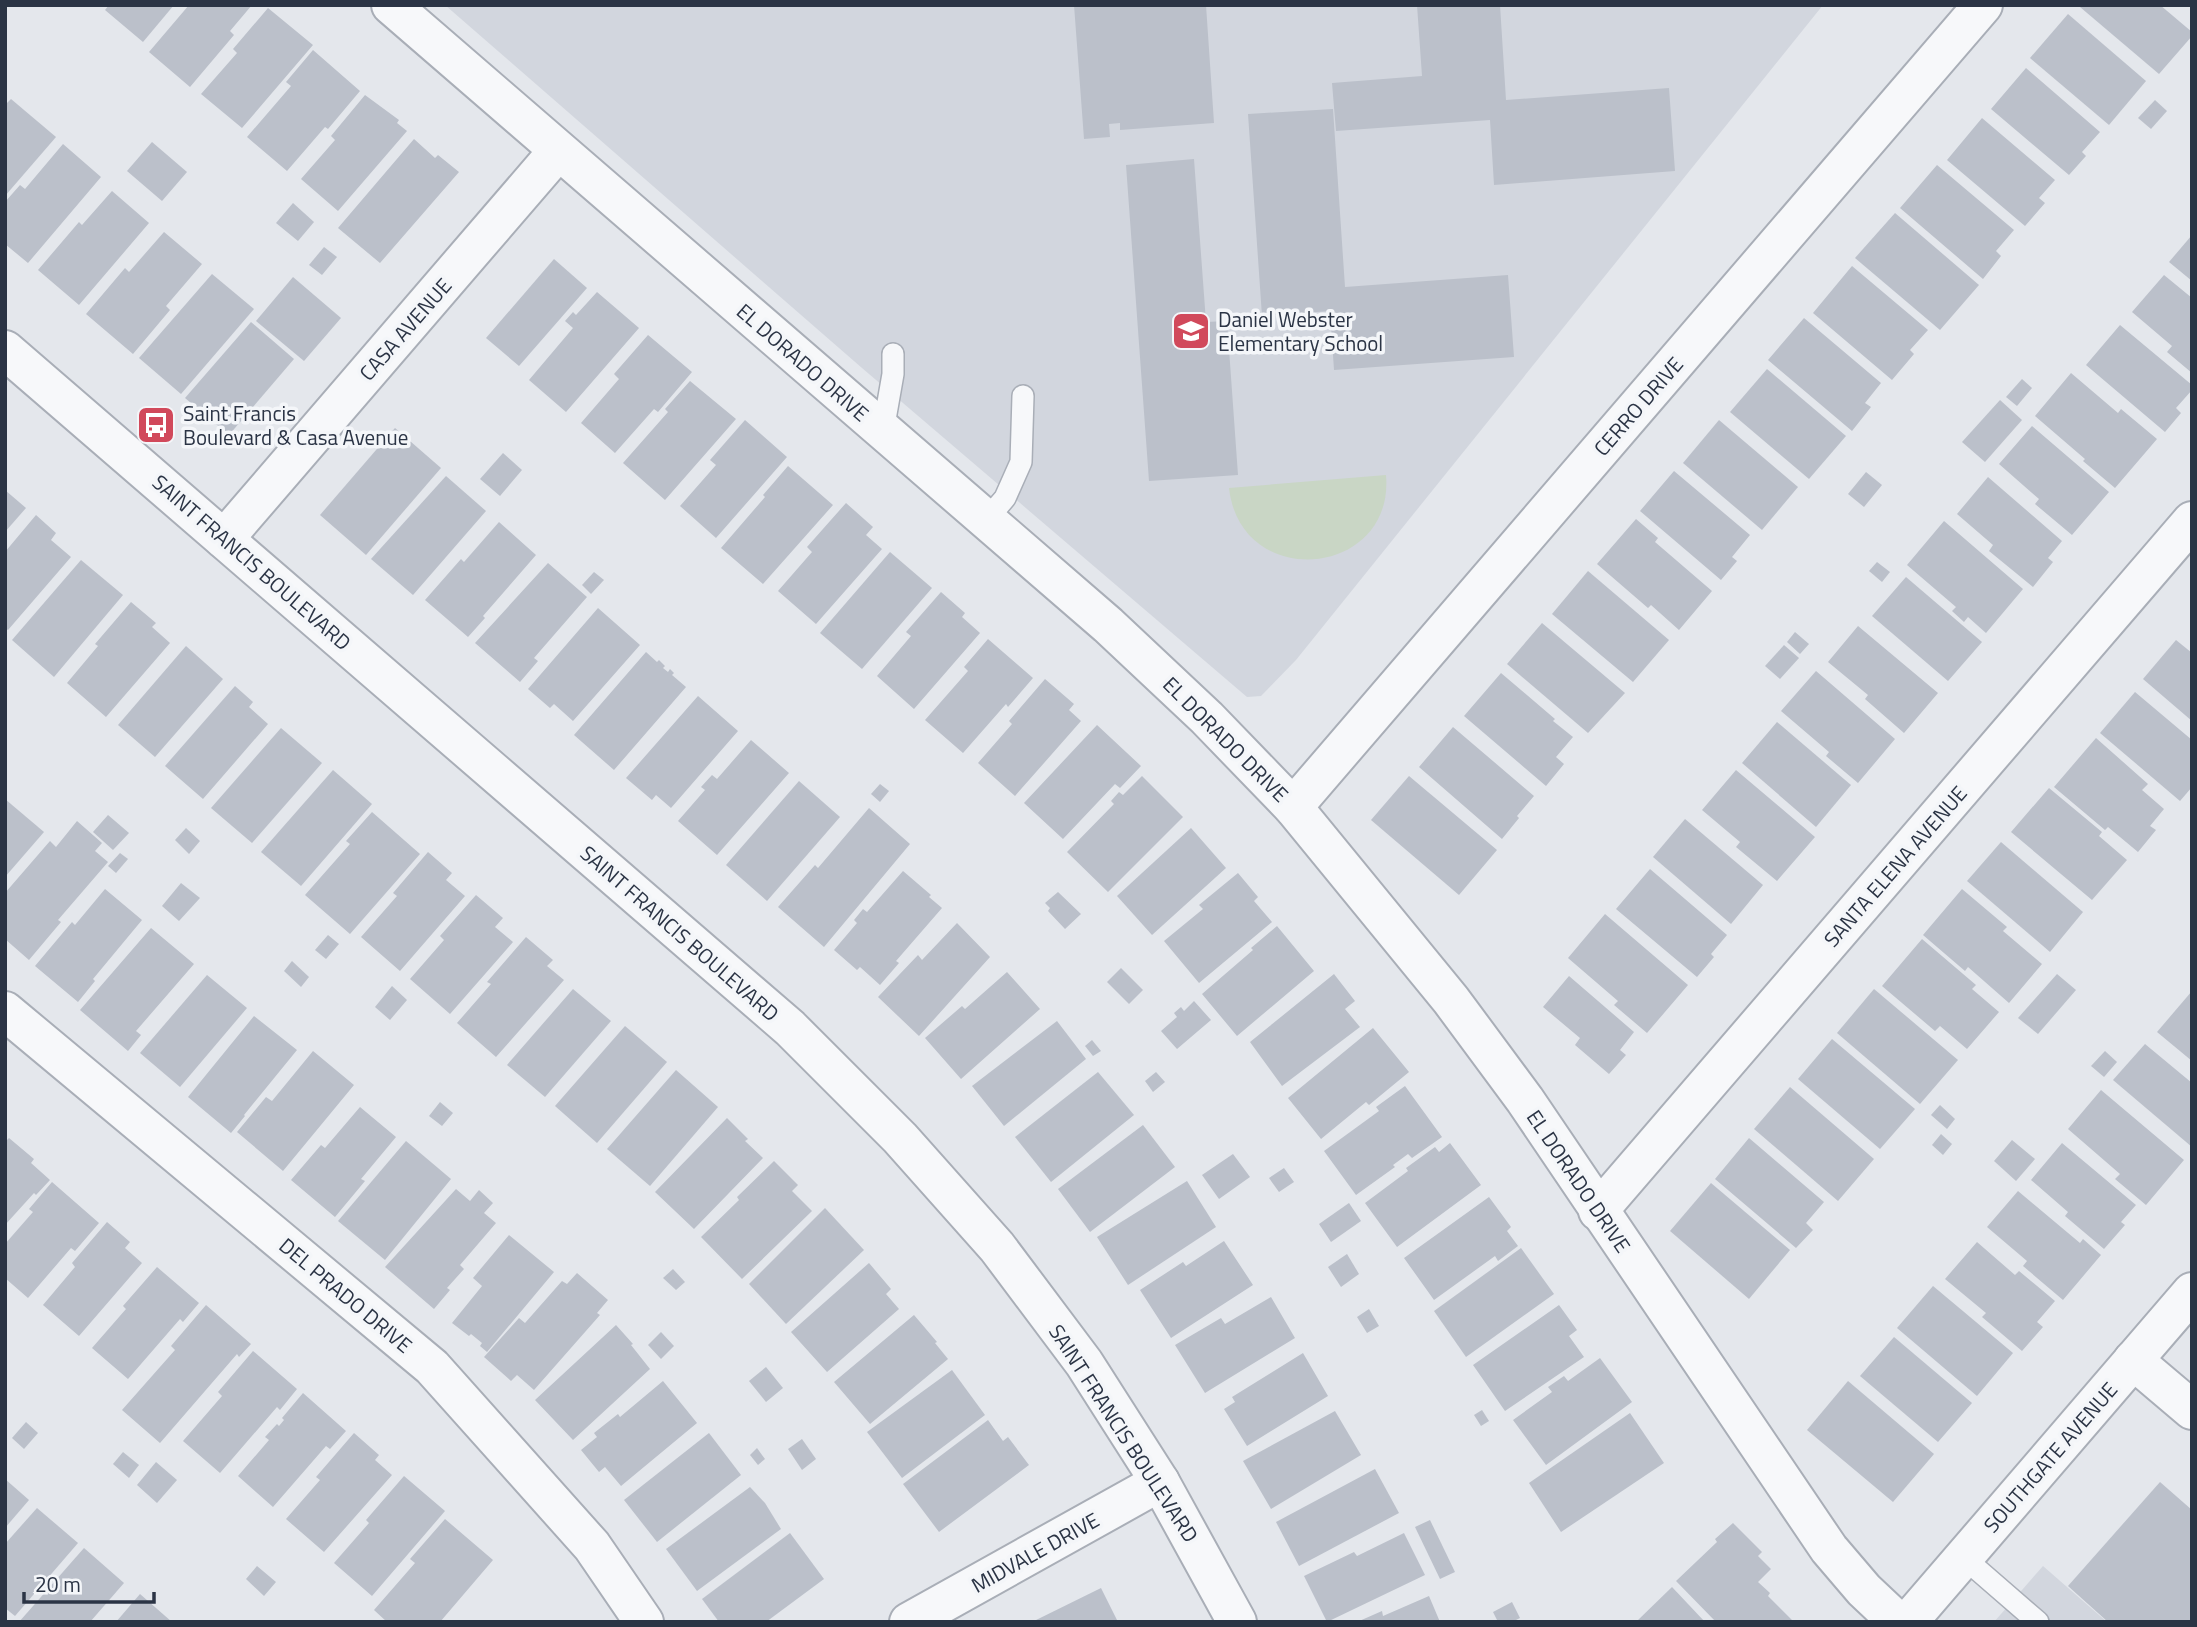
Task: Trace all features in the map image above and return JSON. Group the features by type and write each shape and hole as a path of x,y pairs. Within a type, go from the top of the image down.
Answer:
{"street":[{"name":"EL DORADO DRIVE","path":"391,5 1108,625 1208,718 1293,807 1451,1000 1525,1100 1829,1549 1864,1590 1898,1622"},
{"name":"CERRO DRIVE","path":"1293,807 1983,5"},
{"name":"CASA AVENUE","path":"224,539 558,151"},
{"name":"SAINT FRANCIS BOULEVARD","path":"5,350 790,1028 900,1138 997,1247 1084,1363 1160,1482 1237,1622"},
{"name":"SANTA ELENA AVENUE","path":"1598,1211 2192,521"},
{"name":"DEL PRADO DRIVE","path":"5,1012 432,1367 592,1546 644,1622"},
{"name":"SOUTHGATE AVENUE","path":"1908,1622 2192,1292"},
{"path":"2133,1360 2192,1410"},
{"name":"MIDVALE DRIVE","path":"909,1622 1160,1482"}],"lane":[{"path":"883,431 893,354"},
{"path":"986,520 1005,498 1021,462 1023,396"},
{"path":"1963,1557 2038,1622"}],"shaded area":[{"name":"Daniel Webster Elementary School","path":"445,5 1823,5 1296,660 1261,696 1247,697 862,368"},
{"path":"2043,1566 2107,1622 1994,1622"}],"green space":[{"path":"1386,475 1382,509 1367,535 1343,552 1315,559 1286,557 1260,545 1240,522 1229,488"}],"building":[{"path":"109,5 174,5 143,42 105,10"},
{"path":"189,5 252,5 230,31 234,35 190,87 149,52"},
{"path":"1074,5 1206,5 1214,123 1120,130 1120,123 1109,124 1110,137 1084,139"},
{"path":"1417,5 1500,5 1506,100 1669,88 1675,171 1494,185 1490,120 1336,131 1332,83 1422,76"},
{"path":"2160,5 2192,32 2192,36 2159,74 2080,7"},
{"path":"268,8 313,45 242,128 201,94 237,53 233,49"},
{"path":"2068,14 2146,81 2109,125 2030,58"},
{"path":"313,50 360,91 287,171 247,137 291,86 286,82"},
{"path":"2026,68 2100,132 2082,152 2086,156 2069,175 1991,109"},
{"path":"365,95 399,120 397,123 407,131 338,211 301,179 335,140 331,136"},
{"path":"11,99 56,137 5,196 5,105"},
{"path":"2155,100 2167,111 2151,129 2138,118"},
{"path":"1333,109 1345,287 1508,275 1514,357 1334,370 1330,311 1262,316 1248,114"},
{"path":"1982,118 2055,180 2039,198 2045,203 2025,226 1947,160"},
{"path":"414,139 435,158 438,155 459,172 380,263 338,228"},
{"path":"152,142 187,172 162,201 127,171"},
{"path":"63,144 101,177 28,263 5,244 5,202 20,185 25,189"},
{"path":"1194,159 1206,322 1227,321 1238,475 1149,481 1126,165"},
{"path":"1937,165 2014,230 1996,251 2001,256 1983,279 1900,208"},
{"path":"112,191 149,223 79,305 38,270 79,222 82,225"},
{"path":"293,203 314,222 298,241 276,223"},
{"path":"1895,213 1979,285 1940,330 1855,258"},
{"path":"164,232 202,264 166,306 170,310 133,354 86,314 125,268 129,272"},
{"path":"2192,235 2192,281 2169,262"},
{"path":"324,247 337,257 322,275 309,265"},
{"path":"554,259 587,288 519,366 486,338"},
{"path":"1852,266 1928,330 1910,350 1914,354 1892,380 1813,313"},
{"path":"212,274 254,309 181,394 139,358"},
{"path":"2164,275 2192,298 2192,373 2167,352 2172,346 2132,312"},
{"path":"293,277 341,318 304,361 256,321"},
{"path":"597,292 639,328 566,412 529,380 573,328 565,321 573,312 576,315"},
{"path":"1804,318 1881,383 1865,403 1871,407 1852,431 1768,360"},
{"path":"251,322 294,359 229,435 185,398"},
{"path":"2120,325 2192,385 2192,390 2176,408 2181,413 2165,432 2086,365"},
{"path":"648,335 692,372 658,412 654,409 615,453 581,423 619,379 614,374"},
{"path":"1767,369 1846,436 1809,479 1730,412"},
{"path":"2071,373 2118,413 2121,409 2157,439 2115,488 2035,416"},
{"path":"2022,379 2032,388 2017,406 2006,397"},
{"path":"690,381 736,419 665,500 623,463 668,412 665,409"},
{"path":"2000,400 2022,420 1985,462 1962,442"},
{"path":"745,420 787,457 716,538 680,506 716,465 710,460"},
{"path":"1719,420 1798,487 1762,530 1683,463"},
{"path":"2032,426 2109,492 2072,535 2035,504 2039,499 1999,464"},
{"path":"395,428 441,468 366,555 320,515"},
{"path":"503,453 522,470 500,496 480,479"},
{"path":"788,466 833,505 763,584 721,548"},
{"path":"1674,471 1750,535 1732,557 1737,561 1721,580 1640,511"},
{"path":"1866,472 1882,485 1864,507 1848,494"},
{"path":"446,476 486,511 413,595 371,559"},
{"path":"1988,477 2062,541 2048,558 2053,562 2033,587 1989,551 1993,545 1957,514"},
{"path":"5,490 26,508 5,532"},
{"path":"846,503 873,527 866,535 882,549 816,624 778,591 812,552 807,547"},
{"path":"36,515 56,533 51,540 71,557 8,630 5,628 5,552"},
{"path":"1636,519 1658,538 1655,542 1712,591 1679,630 1651,605 1648,608 1597,564"},
{"path":"1944,521 2023,589 1986,633 1968,617 1964,622 1952,611 1956,607 1907,565"},
{"path":"499,522 536,555 468,637 425,600 461,559 464,562"},
{"path":"890,552 932,588 862,669 820,633"},
{"path":"81,560 123,595 54,677 12,640"},
{"path":"1877,562 1890,572 1882,582 1869,571"},
{"path":"548,563 587,597 534,658 538,661 520,682 475,643"},
{"path":"1588,571 1669,640 1633,682 1552,614"},
{"path":"594,572 604,580 591,594 582,585"},
{"path":"1906,577 1982,642 1948,681 1872,616"},
{"path":"941,592 965,613 962,617 980,633 914,709 877,676 911,636 906,632"},
{"path":"131,602 156,623 152,627 170,643 106,717 67,683 98,646 95,644"},
{"path":"598,608 640,645 573,721 554,704 550,708 528,689"},
{"path":"1542,623 1625,693 1588,733 1507,664"},
{"path":"1858,626 1938,693 1904,733 1865,699 1868,695 1828,662"},
{"path":"1795,632 1809,644 1800,654 1787,642"},
{"path":"988,639 1033,678 963,753 925,720 968,671 964,667"},
{"path":"2176,640 2192,653 2192,721 2143,679"},
{"path":"1784,645 1799,658 1780,679 1765,666"},
{"path":"186,646 223,679 155,757 118,725"},
{"path":"646,652 657,662 659,660 668,672 670,669 674,673 672,675 686,687 614,770 574,735"},
{"path":"1816,671 1895,739 1858,783 1826,756 1829,752 1781,711"},
{"path":"1501,673 1573,737 1556,757 1564,764 1546,786 1464,716"},
{"path":"1045,679 1074,704 1069,710 1081,721 1015,796 978,763 1012,724 1009,721"},
{"path":"235,686 253,702 249,707 268,724 203,799 165,766"},
{"path":"2135,692 2192,740 2192,787 2180,801 2100,733"},
{"path":"698,696 738,731 671,808 656,795 652,800 626,778"},
{"path":"1777,722 1851,785 1816,827 1742,763"},
{"path":"1097,725 1141,766 1120,788 1115,784 1063,839 1024,803"},
{"path":"1453,727 1534,796 1502,839 1419,767"},
{"path":"281,728 322,763 252,843 211,808"},
{"path":"2096,738 2148,784 2142,790 2164,809 2150,826 2156,830 2138,852 2108,827 2105,830 2054,787"},
{"path":"751,740 789,773 717,855 678,821 705,790 701,787 712,775 717,779"},
{"path":"333,770 372,804 301,886 261,852"},
{"path":"1736,770 1815,837 1777,881 1736,847 1740,842 1702,810"},
{"path":"1142,776 1183,817 1108,892 1067,852 1114,804 1111,801 1119,792 1123,795"},
{"path":"1409,776 1497,850 1459,895 1371,820"},
{"path":"799,781 840,817 767,901 726,865"},
{"path":"880,784 889,791 880,802 871,794"},
{"path":"2049,788 2102,832 2099,836 2127,860 2092,900 2011,832"},
{"path":"5,799 44,832 5,877"},
{"path":"869,808 910,844 824,947 778,907 815,865 818,868"},
{"path":"372,812 420,854 350,934 305,895 350,844 346,841"},
{"path":"108,815 129,833 113,850 93,832"},
{"path":"1685,819 1763,885 1731,924 1653,857"},
{"path":"77,821 102,843 95,851 108,862 58,920 61,922 29,960 5,939 5,893 50,841 56,847"},
{"path":"186,828 200,841 189,854 175,840"},
{"path":"1191,828 1226,868 1152,935 1117,896"},
{"path":"2001,842 2083,912 2050,952 1967,881"},
{"path":"428,852 452,873 446,880 465,896 400,971 361,937 397,896 393,893"},
{"path":"120,853 128,859 116,873 108,866"},
{"path":"1650,869 1727,935 1711,954 1714,957 1697,977 1616,909"},
{"path":"903,871 942,908 896,961 899,963 880,985 860,967 857,970 834,950 857,923 854,920 863,909 867,912"},
{"path":"1238,873 1258,897 1254,901 1272,922 1199,983 1164,941 1203,909 1199,905"},
{"path":"181,883 200,898 179,921 162,906"},
{"path":"105,889 142,920 93,979 95,981 78,1002 35,966 72,922 75,925"},
{"path":"1962,889 2007,927 2003,931 2042,964 2009,1003 1968,967 1965,971 1923,935"},
{"path":"1058,892 1081,914 1065,929 1048,911 1050,908 1045,903"},
{"path":"476,895 503,918 495,927 513,942 450,1014 410,979 444,940 440,936"},
{"path":"1605,914 1688,985 1647,1033 1614,1005 1618,1001 1568,958"},
{"path":"957,923 990,957 919,1036 878,997 918,955 922,960"},
{"path":"1277,926 1314,971 1237,1036 1202,994"},
{"path":"151,928 194,964 136,1031 141,1035 128,1051 80,1010"},
{"path":"328,935 339,944 326,959 315,950"},
{"path":"526,937 553,960 547,966 564,980 496,1057 457,1023 491,984 487,982"},
{"path":"1922,939 1976,985 1972,989 1999,1012 1967,1049 1940,1026 1935,1031 1882,986"},
{"path":"292,961 309,977 301,987 284,971"},
{"path":"1121,968 1143,990 1129,1004 1107,982"},
{"path":"1007,972 1040,1009 961,1079 925,1038 962,1006 965,1009"},
{"path":"1334,974 1355,1001 1345,1009 1360,1027 1282,1086 1250,1042"},
{"path":"2057,974 2076,990 2038,1034 2018,1018"},
{"path":"207,975 247,1008 180,1087 140,1053"},
{"path":"1569,976 1634,1032 1620,1050 1626,1055 1609,1074 1575,1045 1580,1038 1543,1007"},
{"path":"392,986 407,1000 390,1020 375,1007"},
{"path":"573,989 611,1021 545,1097 507,1065"},
{"path":"1874,989 1958,1060 1920,1104 1837,1033"},
{"path":"2192,991 2192,1061 2157,1032"},
{"path":"1194,1001 1211,1020 1177,1049 1161,1031 1177,1017 1174,1013 1181,1007 1184,1011"},
{"path":"254,1016 297,1050 231,1133 188,1097"},
{"path":"1057,1021 1086,1059 1004,1126 972,1086"},
{"path":"625,1026 667,1062 597,1143 555,1106"},
{"path":"1373,1028 1409,1072 1369,1105 1366,1102 1321,1139 1288,1098"},
{"path":"1832,1039 1915,1109 1880,1149 1798,1079"},
{"path":"1092,1040 1101,1051 1093,1056 1085,1046"},
{"path":"2145,1044 2192,1083 2192,1147 2113,1080"},
{"path":"313,1051 354,1085 283,1171 237,1132 266,1097 272,1101"},
{"path":"2105,1051 2117,1062 2104,1077 2091,1066"},
{"path":"676,1070 718,1107 650,1186 607,1149"},
{"path":"1098,1072 1134,1115 1051,1182 1015,1137"},
{"path":"1156,1072 1165,1082 1153,1092 1145,1081"},
{"path":"1405,1086 1442,1137 1412,1158 1408,1154 1393,1165 1395,1167 1356,1195 1324,1151 1379,1111 1376,1107"},
{"path":"1790,1087 1874,1159 1838,1201 1754,1129"},
{"path":"2101,1090 2184,1160 2146,1205 2115,1179 2120,1174 2068,1129"},
{"path":"440,1102 453,1113 442,1126 429,1116"},
{"path":"1940,1105 1955,1119 1947,1129 1931,1115"},
{"path":"360,1107 396,1137 361,1179 365,1181 335,1217 291,1180 321,1145 325,1148"},
{"path":"727,1118 763,1158 694,1229 655,1192"},
{"path":"1143,1125 1175,1167 1090,1232 1058,1189"},
{"path":"1941,1134 1952,1144 1943,1155 1932,1145"},
{"path":"9,1138 34,1159 31,1163 50,1180 36,1195 34,1193 5,1225 5,1142"},
{"path":"1749,1138 1824,1202 1806,1223 1813,1230 1796,1248 1715,1179"},
{"path":"2012,1140 2035,1159 2016,1181 1994,1161"},
{"path":"406,1141 451,1179 385,1260 338,1221"},
{"path":"1450,1143 1481,1185 1397,1247 1365,1203 1435,1147 1439,1152"},
{"path":"2062,1143 2136,1205 2121,1222 2125,1225 2104,1249 2065,1216 2068,1212 2031,1180"},
{"path":"1233,1154 1250,1177 1219,1199 1202,1175"},
{"path":"774,1161 798,1185 792,1191 812,1211 742,1279 701,1237"},
{"path":"1284,1168 1294,1182 1279,1192 1269,1178"},
{"path":"1187,1181 1216,1227 1128,1285 1097,1237"},
{"path":"52,1182 99,1223 75,1251 71,1248 28,1298 5,1278 5,1244 33,1212 29,1209"},
{"path":"1711,1183 1790,1250 1749,1299 1670,1231"},
{"path":"456,1189 470,1201 479,1190 493,1203 484,1213 496,1223 460,1265 464,1269 447,1288 450,1290 434,1309 385,1267"},
{"path":"2018,1191 2080,1243 2083,1239 2101,1255 2063,1300 2023,1266 2027,1261 1987,1227"},
{"path":"1489,1197 1511,1227 1507,1231 1518,1246 1498,1261 1495,1256 1434,1300 1404,1258"},
{"path":"1349,1203 1361,1221 1331,1242 1319,1224"},
{"path":"825,1208 864,1250 786,1324 749,1284"},
{"path":"107,1222 130,1242 125,1248 142,1263 79,1336 43,1305 75,1267 72,1263"},
{"path":"509,1235 554,1272 487,1352 480,1346 482,1343 452,1323 482,1286 473,1278"},
{"path":"1224,1241 1253,1285 1171,1338 1140,1290 1183,1262 1186,1266"},
{"path":"1977,1242 2015,1275 2019,1271 2055,1301 2037,1322 2043,1327 2022,1351 1982,1317 1986,1313 1945,1279"},
{"path":"1521,1248 1554,1294 1466,1357 1434,1311"},
{"path":"1347,1254 1359,1274 1341,1287 1328,1267"},
{"path":"869,1263 891,1289 886,1294 899,1309 827,1372 791,1332"},
{"path":"157,1267 199,1303 183,1322 180,1319 128,1379 92,1348 126,1309 123,1306"},
{"path":"673,1269 685,1282 676,1290 663,1278"},
{"path":"577,1273 608,1300 597,1313 600,1315 534,1390 517,1375 511,1381 484,1357 519,1318 525,1323 562,1281 567,1284"},
{"path":"1933,1286 2013,1353 1977,1396 1897,1328"},
{"path":"1271,1297 1295,1338 1205,1393 1175,1345 1221,1318 1225,1324"},
{"path":"206,1305 251,1344 239,1357 237,1354 160,1443 122,1410 175,1350 171,1346"},
{"path":"1559,1305 1577,1330 1569,1336 1584,1357 1505,1411 1473,1365"},
{"path":"1369,1309 1379,1326 1367,1333 1357,1317"},
{"path":"914,1315 948,1359 870,1424 834,1382"},
{"path":"616,1325 650,1369 573,1440 535,1400"},
{"path":"661,1332 674,1346 661,1359 648,1345"},
{"path":"1894,1337 1972,1403 1938,1442 1860,1376"},
{"path":"253,1351 297,1389 280,1410 277,1407 220,1473 183,1441 222,1396 218,1392"},
{"path":"1303,1353 1328,1396 1247,1446 1224,1409 1235,1402 1232,1397"},
{"path":"1600,1358 1632,1402 1546,1465 1513,1420 1552,1392 1548,1387 1564,1376 1568,1381"},
{"path":"766,1367 783,1388 766,1402 749,1381"},
{"path":"952,1370 985,1415 902,1478 867,1432"},
{"path":"663,1381 697,1423 621,1486 605,1467 599,1472 581,1450 597,1437 594,1433 618,1414 620,1417"},
{"path":"1848,1381 1934,1454 1893,1502 1807,1430"},
{"path":"303,1393 346,1431 330,1449 326,1446 273,1507 238,1476 269,1440 265,1437 277,1424 279,1426 284,1420 282,1418"},
{"path":"1482,1410 1489,1421 1481,1426 1474,1415"},
{"path":"1335,1411 1361,1455 1271,1509 1243,1461"},
{"path":"1630,1413 1664,1463 1561,1532 1529,1483"},
{"path":"988,1420 1003,1441 1008,1437 1029,1465 939,1532 903,1484"},
{"path":"26,1422 38,1433 24,1449 12,1438"},
{"path":"354,1433 379,1455 375,1460 392,1475 324,1552 286,1519 320,1480 316,1477"},
{"path":"709,1433 741,1475 657,1542 624,1500"},
{"path":"802,1439 816,1459 802,1470 788,1449"},
{"path":"757,1448 765,1459 758,1465 750,1455"},
{"path":"123,1452 139,1465 129,1478 113,1464"},
{"path":"156,1462 177,1480 157,1503 137,1485"},
{"path":"1375,1469 1399,1513 1299,1566 1276,1522"},
{"path":"404,1476 445,1511 372,1596 334,1563 369,1523 366,1520"},
{"path":"5,1479 29,1500 5,1528"},
{"path":"2160,1482 2192,1510 2192,1622 2108,1622 2068,1586"},
{"path":"750,1487 765,1503 781,1529 697,1591 666,1549"},
{"path":"37,1508 78,1543 15,1616 5,1608 5,1544"},
{"path":"445,1519 493,1560 440,1622 387,1622 374,1610 415,1563 410,1559"},
{"path":"1430,1520 1455,1572 1440,1579 1415,1527"},
{"path":"1733,1523 1762,1552 1758,1556 1771,1569 1758,1582 1770,1593 1768,1596 1791,1622 1716,1622 1676,1581"},
{"path":"790,1533 824,1579 766,1622 719,1622 702,1599"},
{"path":"1404,1533 1425,1575 1327,1622 1304,1576 1354,1552 1357,1556"},
{"path":"84,1548 124,1583 90,1622 19,1622"},
{"path":"257,1566 276,1582 264,1596 246,1579"},
{"path":"1672,1587 1705,1622 1636,1622"},
{"path":"1101,1588 1118,1622 1032,1622"},
{"path":"140,1594 172,1622 116,1622"},
{"path":"1429,1596 1440,1622 1357,1622 1382,1611 1383,1616"},
{"path":"1512,1602 1520,1618 1512,1622 1498,1622 1493,1612"}],"place":[{"name":"Daniel Webster Elementary School","path":"1191,331"},
{"name":"Saint Francis Boulevard & Casa Avenue","path":"156,425"}]}
